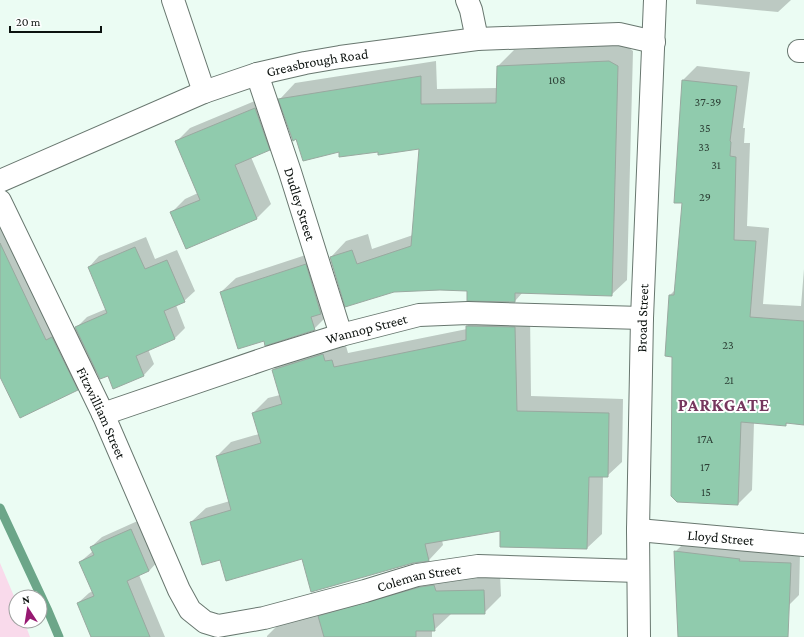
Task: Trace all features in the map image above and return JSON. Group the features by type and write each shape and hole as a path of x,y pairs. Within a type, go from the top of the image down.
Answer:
{"street":[{"path":"173,0 204,92"},
{"path":"467,0 471,10 477,38"},
{"name":"Broad Street","path":"639,637 638,530 642,318 655,0"},
{"name":"Greasbrough Road","path":"0,181 204,92 257,74 340,57 477,38 619,34 654,42"},
{"name":"Dudley Street","path":"257,74 290,172 341,335"},
{"name":"Fitzwilliam Street","path":"0,201 103,414 179,590 190,610 205,630"},
{"name":"Wannop Street","path":"103,414 270,357 341,335 418,315 468,313 642,318"},
{"name":"Lloyd Street","path":"638,530 804,545"},
{"name":"Coleman Street","path":"205,630 256,619 365,591 418,574 478,566 638,571"}],"shaded area":[{"path":"0,563 11,589 8,589 8,629 27,629 30,637 0,637"}],"building":[{"path":"609,61 618,66 612,296 515,293 515,302 467,301 467,291 440,290 394,292 345,307 330,257 352,250 357,264 411,246 419,149 378,155 378,152 339,157 339,152 303,161 296,139 293,141 278,99 421,76 421,104 496,103 497,66"},
{"path":"682,80 737,86 730,141 730,156 736,157 734,240 756,241 750,317 804,321 804,425 786,423 786,426 741,422 738,505 677,502 671,496 672,357 665,356 669,295 674,295 682,203 674,203"},
{"path":"255,108 270,150 235,165 257,219 186,249 170,212 200,200 175,141"},
{"path":"0,243 46,340 52,337 78,390 20,418 0,377"},
{"path":"135,247 145,269 167,260 185,302 164,311 175,339 136,356 144,376 113,389 108,376 100,379 75,327 107,313 88,267"},
{"path":"306,264 321,314 311,317 315,330 265,346 264,341 238,349 220,292"},
{"path":"466,326 515,327 517,411 609,413 608,477 589,477 587,549 500,547 500,531 425,544 429,561 413,563 311,592 302,559 226,581 220,560 202,565 190,522 231,510 216,456 261,443 252,413 282,404 272,370 323,354 325,361 332,360 334,367 466,340"},
{"path":"131,529 149,571 127,581 150,637 91,637 77,603 94,596 79,562 94,555 90,547"},
{"path":"674,551 740,559 739,561 791,563 788,637 678,637"},
{"path":"434,585 436,591 484,590 485,614 433,614 435,631 416,631 416,637 324,637 318,616 420,587"}],"waterway":[{"path":"0,508 59,637"}],"district":[{"name":"PARKGATE","path":"724,405"}]}
